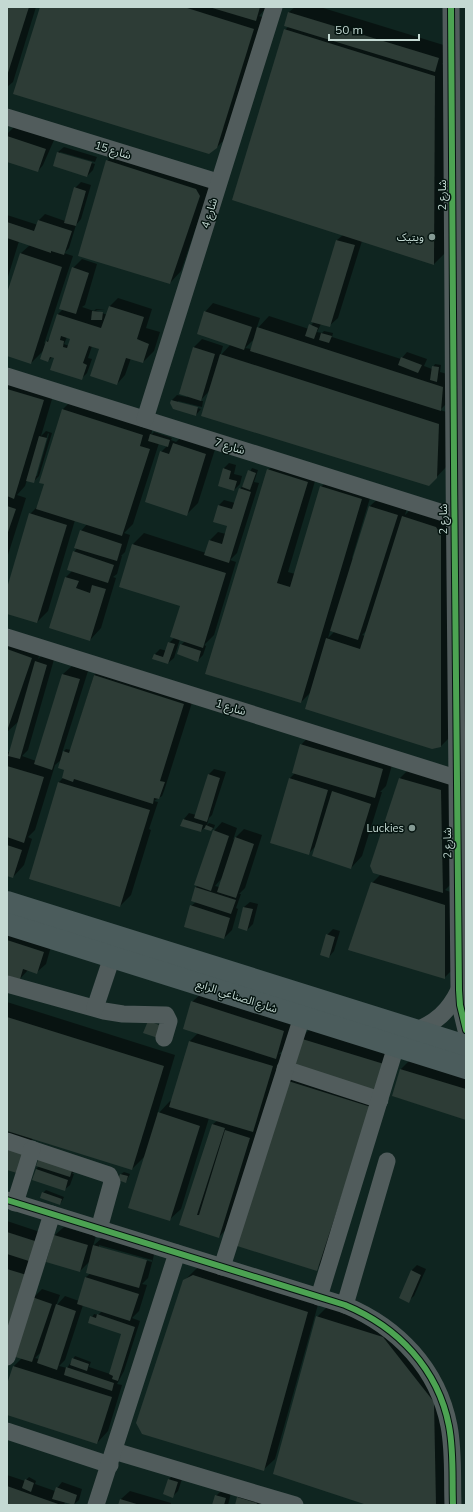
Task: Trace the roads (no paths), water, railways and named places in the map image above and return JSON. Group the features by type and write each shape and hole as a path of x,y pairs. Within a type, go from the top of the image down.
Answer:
{"main road":[{"name":"شارع الصناعي الرابع","path":"7,902 414,1031 466,1046"},
{"name":"شارع الصناعي الرابع","path":"7,924 466,1068"}],"street":[{"name":"شارع 4","path":"145,419 274,7"},
{"name":"شارع 2","path":"451,7 459,181 453,516 456,778 461,828 463,991 460,1005 466,1030"},
{"name":"شارع 15","path":"7,117 218,182"},
{"name":"شارع 7","path":"7,376 453,516"},
{"name":"شارع 1","path":"7,637 456,778"},
{"path":"95,1008 112,957"},
{"path":"7,984 95,1008 123,1014 166,1015 169,1021 164,1038"},
{"name":"شارع 2","path":"414,1031 437,1020 463,991"},
{"path":"222,1267 302,1017"},
{"path":"319,1297 396,1046"},
{"path":"285,1069 380,1100"},
{"path":"7,1141 107,1173 111,1176 112,1182 99,1229"},
{"path":"32,1149 11,1201 345,1305 375,1320 398,1336 414,1352 433,1380 440,1395 450,1427 452,1444 453,1505"},
{"path":"345,1305 387,1161"},
{"path":"7,1357 52,1214"},
{"path":"96,1505 177,1253"},
{"path":"7,1431 291,1504"}],"place":[{"name":"ویتیک","path":"432,237"},
{"name":"Luckies","path":"412,828"}]}
